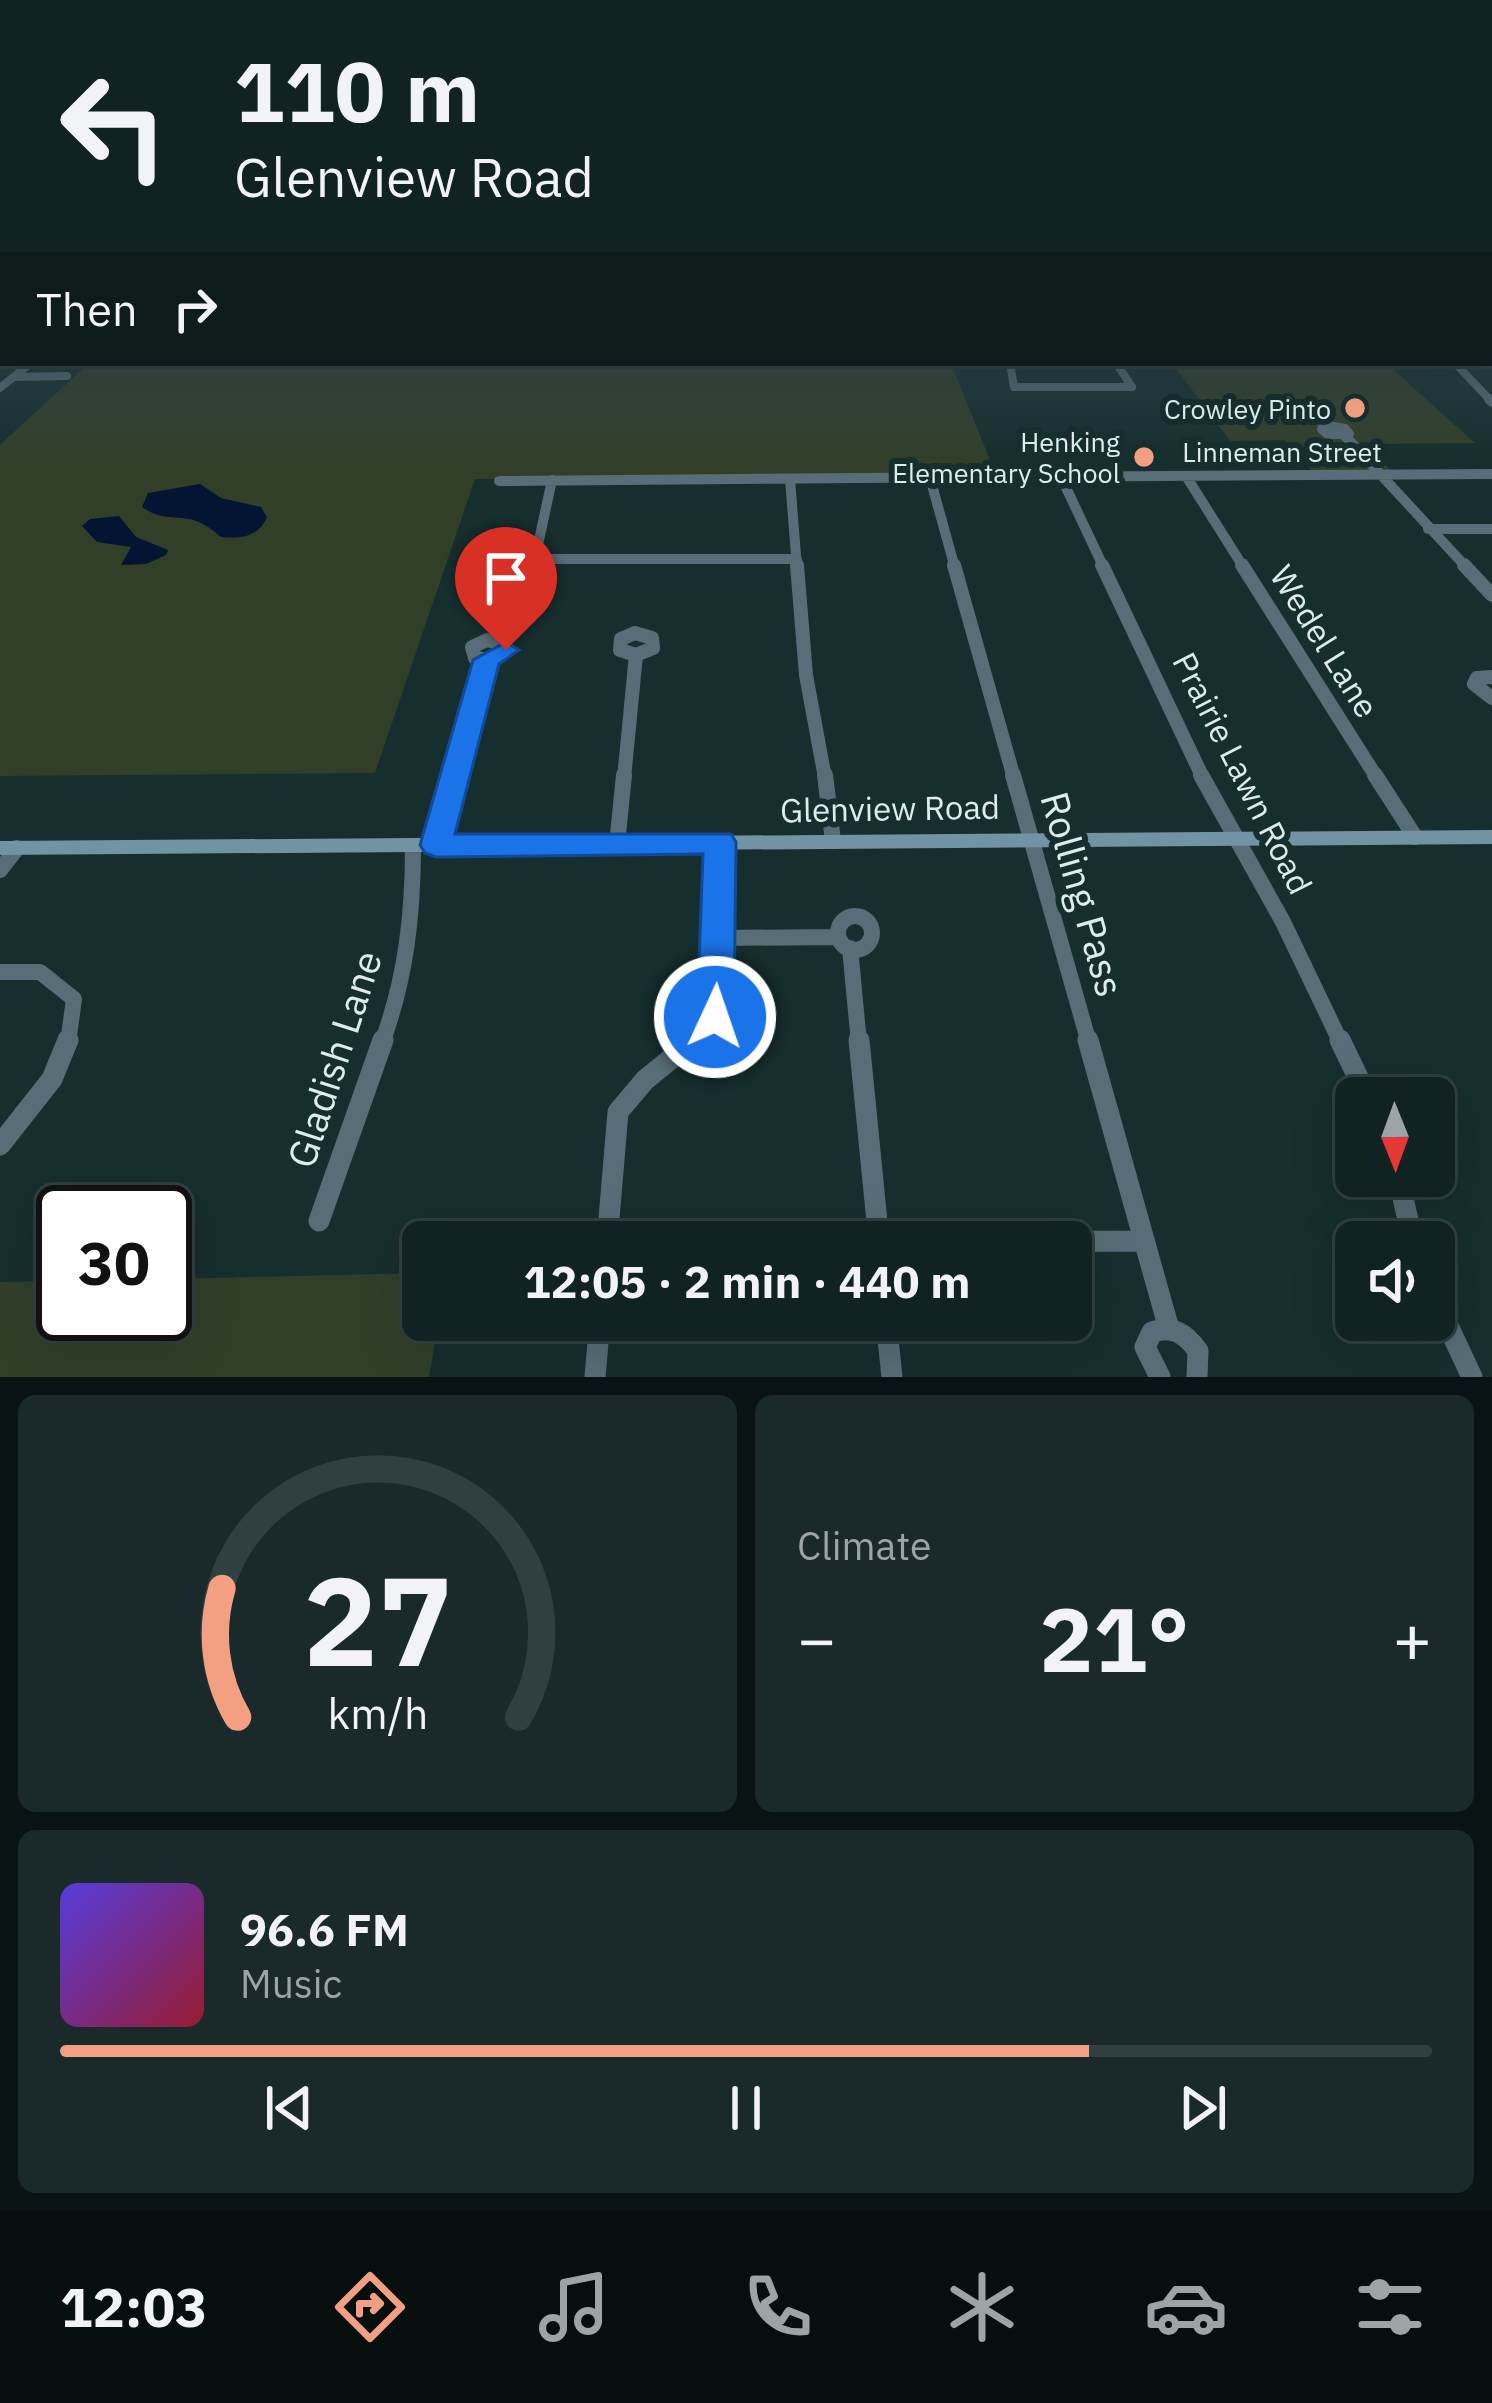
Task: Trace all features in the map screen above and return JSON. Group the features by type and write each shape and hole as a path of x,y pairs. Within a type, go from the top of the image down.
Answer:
{"main road":[{"name":"Glenview Road","path":"9,848 1492,837"}],"street":[{"path":"0,388 28,366"},
{"path":"1011,366 1015,387 1132,387 1118,366"},
{"path":"1457,366 1492,403"},
{"path":"14,377 67,376"},
{"path":"1345,436 1492,596"},
{"name":"Linneman Street","path":"499,481 1492,474"},
{"name":"Wedel Lane","path":"1186,476 1414,837"},
{"name":"Prairie Lawn Road","path":"1060,477 1196,765 1240,841 1358,1077"},
{"path":"790,478 806,675 822,750 833,841"},
{"name":"Rolling Pass","path":"930,478 1142,1241 1169,1329 1186,1336 1198,1352 1197,1377"},
{"path":"552,480 541,555 797,559"},
{"path":"1428,529 1492,529"},
{"path":"617,844 636,655"},
{"name":"Gladish Lane","path":"319,1221 402,988 425,846 487,660"},
{"path":"1492,677 1478,678 1474,684 1492,698"},
{"path":"609,1221 618,1112 628,1096 707,1030 715,1017 720,842"},
{"path":"0,870 9,848"},
{"path":"719,938 843,942 876,1221"},
{"path":"0,972 40,972 74,999 73,1028 61,1068 0,1145"},
{"path":"1092,1241 1142,1241"},
{"path":"1160,1377 1145,1347 1152,1332 1169,1329"},
{"path":"596,1377 599,1341"},
{"path":"888,1341 892,1377"},
{"path":"1455,1341 1472,1377"}],"green space":[{"path":"86,366 952,366 996,475 475,479 375,773 0,776 0,445"},
{"path":"1174,366 1389,366 1475,443 1367,444 1392,472 1313,472 1285,440 1230,441"},
{"path":"402,1273 402,1341 435,1341 429,1377 0,1377 0,1282 36,1281 36,1341 192,1341 192,1278"}],"water":[{"path":"200,484 221,498 261,507 267,517 248,535 221,537 198,522 142,507 148,493"},
{"path":"119,516 136,537 168,550 166,555 146,564 121,565 131,547 97,542 82,526 90,519"}],"place":[{"name":"Crowley Pinto","path":"1355,408"},
{"name":"Henking Elementary School","path":"1144,457"}],"route":[{"path":"506,650 487,660 436,845 720,842 715,1017"}]}
